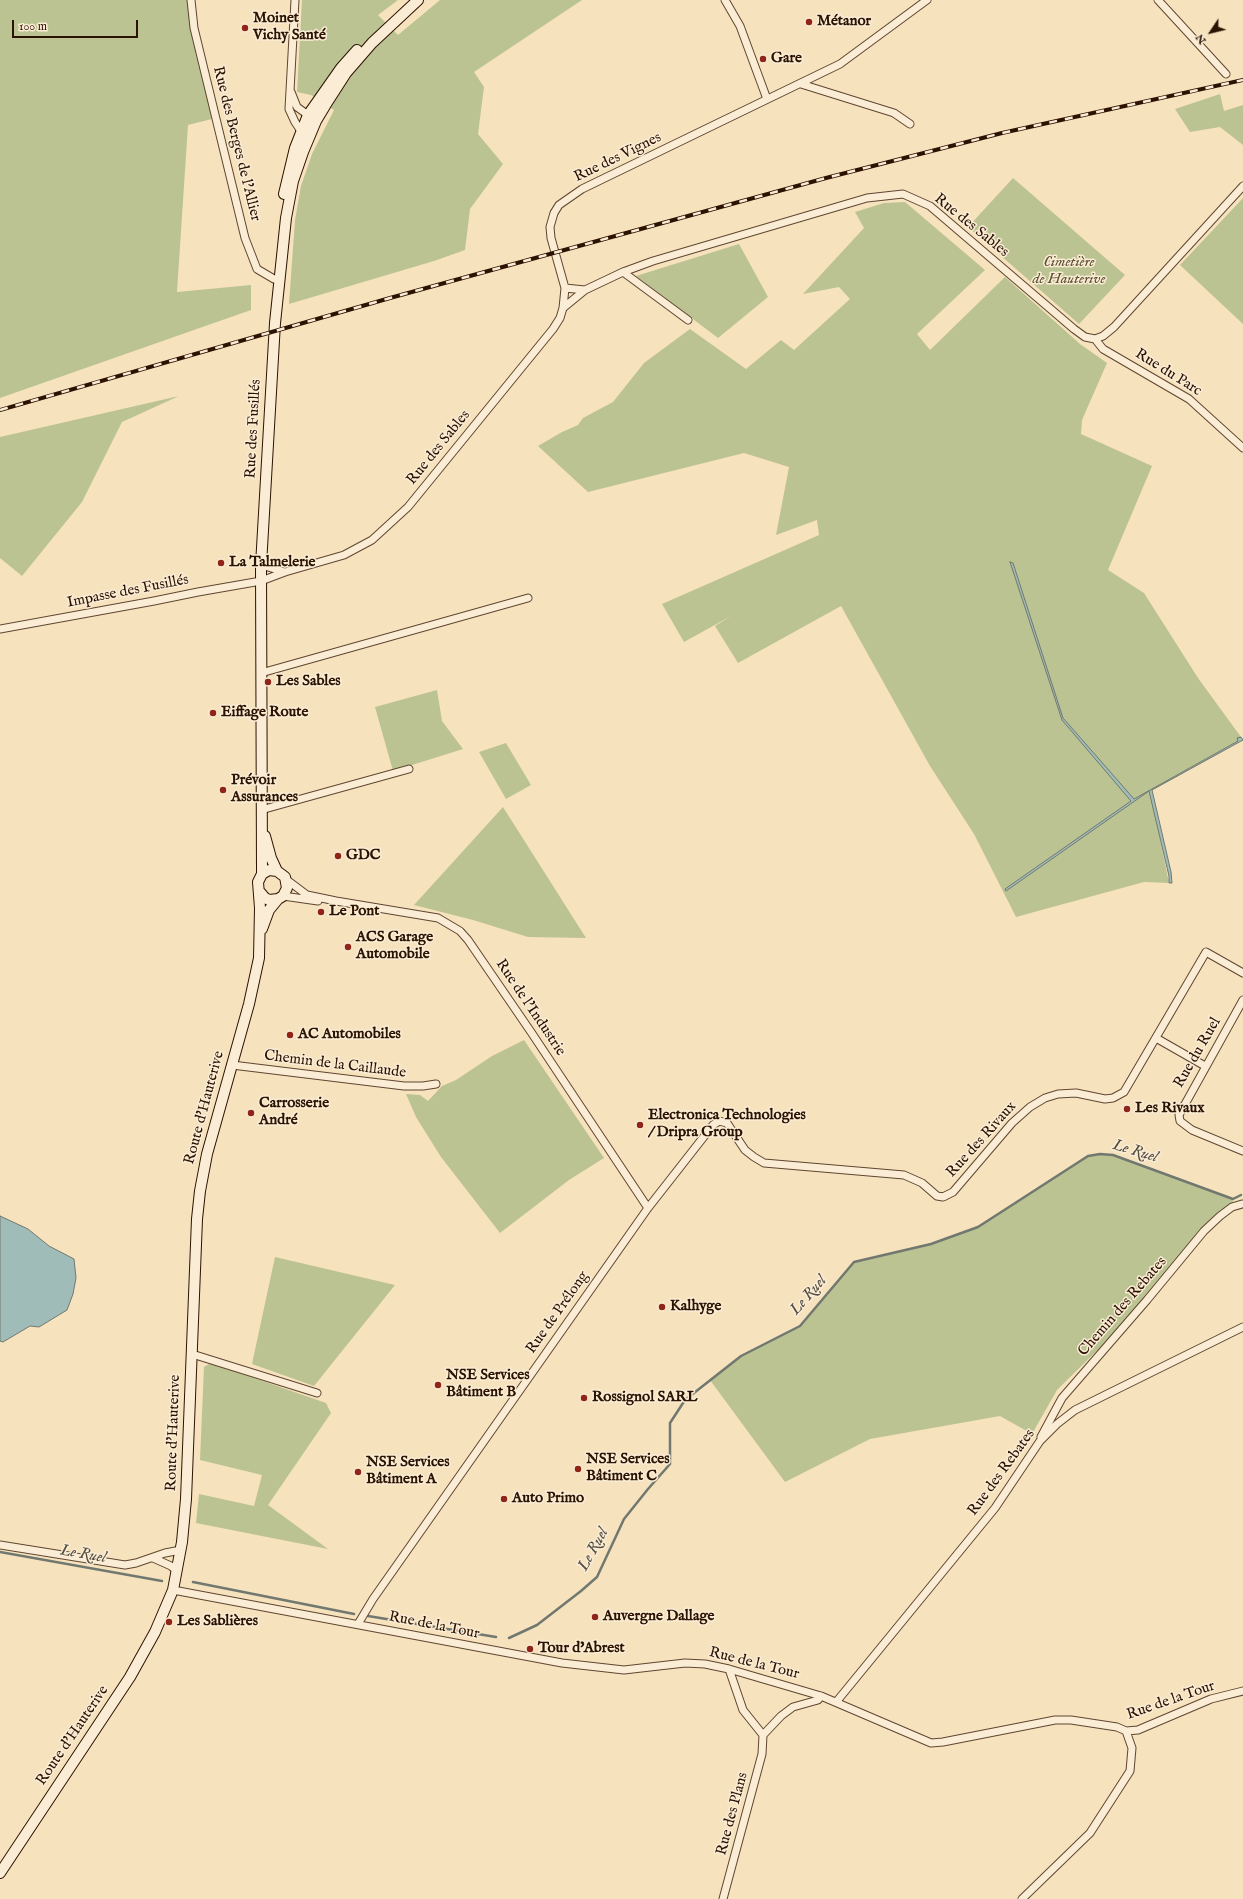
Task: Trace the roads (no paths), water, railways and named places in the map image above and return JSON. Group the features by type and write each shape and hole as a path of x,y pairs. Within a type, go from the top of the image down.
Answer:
{"main road":[{"name":"Rue des Fusillés","path":"261,581 279,279 280,218 286,178 304,131 312,118 346,73 372,43 418,0"},
{"name":"Rue des Fusillés","path":"279,279 286,218 293,181 312,118"},
{"path":"261,581 262,874 258,882 259,890 265,898 269,900 281,897 287,888 287,880 284,875 277,871 269,870 262,874"},
{"path":"261,821 271,858 277,871"},
{"name":"Route d'Hauterive","path":"259,890 259,950"},
{"name":"Route d'Hauterive","path":"0,1873 130,1677 155,1632 173,1590 181,1550 186,1499 200,1191 208,1154 252,990 262,927 269,910 281,897"}],"street":[{"name":"Rue des Berges de l'Allier","path":"191,0 194,28 245,238 257,269 274,279 279,279"},
{"path":"293,181 296,158 304,131 295,122 289,109 295,0"},
{"path":"725,0 740,26 767,99"},
{"name":"Rue des Vignes","path":"565,288 551,238 550,227 554,213 559,205 582,189 840,64 927,0"},
{"path":"1158,0 1226,74"},
{"path":"801,84 894,113 910,124"},
{"path":"290,88 297,107 312,118"},
{"path":"1096,338 1103,336 1114,327 1243,186"},
{"name":"Rue des Sables","path":"563,308 585,290 623,272 653,261 867,198 903,194 930,206 1074,329 1085,337 1096,338"},
{"path":"623,272 688,320"},
{"path":"565,288 585,290"},
{"name":"Rue des Sables","path":"261,581 356,550 387,528 408,507 553,329 563,308 565,288"},
{"name":"Rue du Parc","path":"1096,338 1103,349 1189,399 1243,448"},
{"path":"261,566 285,572"},
{"name":"Impasse des Fusillés","path":"0,629 261,581"},
{"path":"261,673 528,598"},
{"path":"261,810 409,768"},
{"name":"Rue de l'Industrie","path":"287,880 307,895 336,902 438,918 460,931 481,959 648,1208"},
{"name":"Rue de l'Industrie","path":"281,897 336,902"},
{"name":"Rue des Rivaux","path":"720,1121 727,1123 745,1150 754,1158 764,1163 904,1175 922,1184 937,1196 943,1197 953,1192 1012,1123 1035,1104 1045,1098 1058,1094 1076,1093 1105,1099 1119,1096 1124,1092 1206,952 1243,973"},
{"name":"Rue du Ruel","path":"1243,1000 1180,1109 1179,1115 1180,1121 1192,1130 1243,1151"},
{"path":"1156,1038 1205,1066"},
{"name":"Chemin de la Caillaude","path":"232,1066 404,1086 436,1084"},
{"name":"Rue de Prélong","path":"358,1624 373,1599 648,1208 713,1125 720,1121"},
{"name":"Chemin des Rebates","path":"1040,1441 1047,1423 1062,1398 1204,1232 1220,1216 1232,1207 1243,1205"},
{"name":"Rue des Rebates","path":"837,1701 995,1508 1040,1441 1057,1424 1075,1410 1243,1327"},
{"path":"192,1354 317,1393"},
{"path":"0,1545 125,1565 153,1558 165,1553 181,1550"},
{"path":"153,1558 171,1566 177,1571"},
{"name":"Rue de la Tour","path":"173,1590 562,1663 624,1670 685,1663 705,1664 729,1669 837,1701 931,1742 943,1742 1055,1720 1117,1727 1126,1731 1138,1730 1211,1700 1243,1691"},
{"path":"729,1669 744,1710 764,1735 781,1716 793,1707 818,1700 821,1696"},
{"path":"1022,1899 1090,1833 1130,1770 1132,1748 1126,1731"},
{"name":"Rue des Plans","path":"723,1899 762,1754 764,1735"}],"water":[{"path":"1010,562 1013,563 1063,718 1134,799 1238,741 1237,738 1241,737 1243,740 1152,790 1171,872 1172,883 1169,883 1169,876 1149,791 1006,891 1005,889 1131,801 1062,720"},
{"path":"0,1216 28,1229 49,1246 74,1259 76,1278 73,1294 67,1310 39,1327 30,1326 3,1342 0,1341"}],"waterway":[{"name":"Le Ruel","path":"509,1638 537,1625 597,1577 624,1519 670,1464 670,1423 685,1400 741,1356 800,1326 854,1262 931,1244 978,1227 1088,1156 1100,1154 1113,1155 1233,1199 1241,1195"},
{"name":"Le Ruel","path":"0,1552 162,1581"},
{"name":"Le Ruel","path":"193,1582 354,1614"},
{"name":"Le Ruel","path":"368,1616 496,1637"}],"railway":[{"path":"0,410 390,298 826,178 1002,133 1243,80"}],"place":[{"name":"Métanor","path":"809,22"},
{"name":"Moinet Vichy Santé","path":"245,28"},
{"name":"Gare","path":"763,59"},
{"name":"La Talmelerie","path":"221,563"},
{"name":"Les Sables","path":"268,682"},
{"name":"Eiffage Route","path":"213,713"},
{"name":"Prévoir Assurances","path":"223,790"},
{"name":"GDC","path":"338,856"},
{"name":"Le Pont","path":"321,912"},
{"name":"ACS Garage Automobile","path":"348,947"},
{"name":"AC Automobiles","path":"290,1035"},
{"name":"Les Rivaux","path":"1127,1109"},
{"name":"Carrosserie André","path":"251,1113"},
{"name":"Electronica Technologies / Dripra Group","path":"640,1125"},
{"name":"Kalhyge","path":"662,1307"},
{"name":"NSE Services Bâtiment B","path":"438,1385"},
{"name":"Rossignol SARL","path":"584,1398"},
{"name":"NSE Services Bâtiment C","path":"578,1469"},
{"name":"NSE Services Bâtiment A","path":"358,1472"},
{"name":"Auto Primo","path":"504,1499"},
{"name":"Auvergne Dallage","path":"595,1617"},
{"name":"Les Sablières","path":"169,1622"},
{"name":"Tour d'Abrest","path":"530,1649"}],"park label":[{"name":"Cimetière de Hauterive","path":"1069,272"}]}
